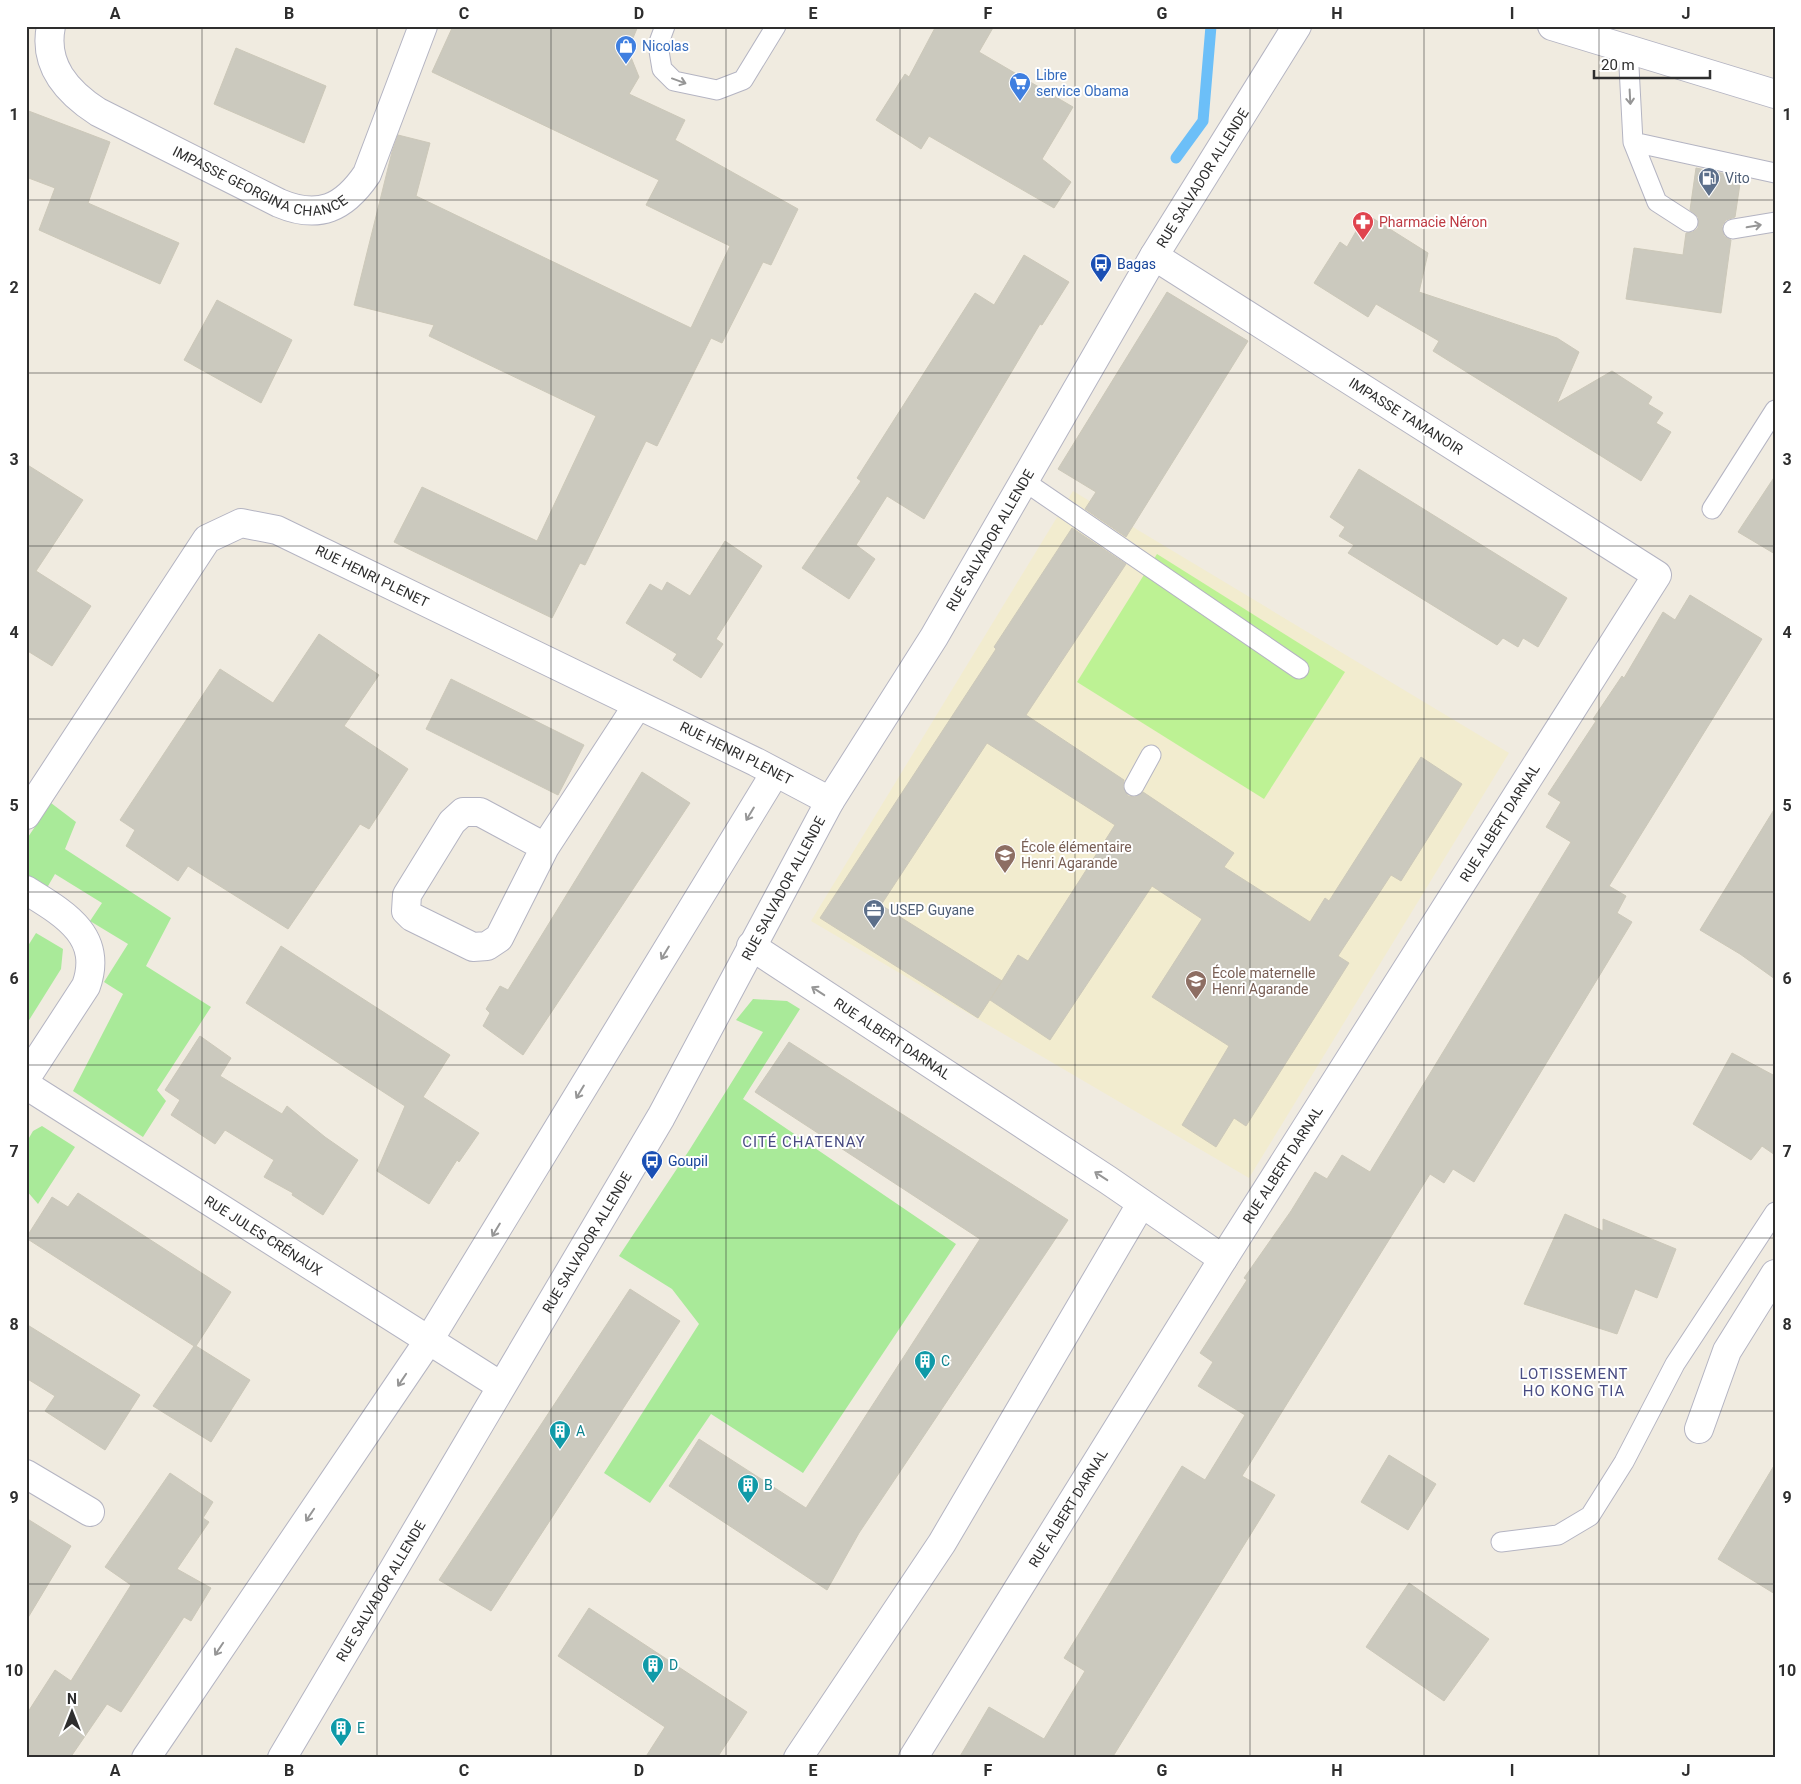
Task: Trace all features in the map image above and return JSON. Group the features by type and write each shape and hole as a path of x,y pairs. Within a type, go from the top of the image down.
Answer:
{"street":[{"name":"IMPASSE GEORGINA CHANCE","path":"51,26 49,49 52,63 63,81 81,101 98,112 279,203 302,210 321,210 338,205 355,192 367,174 423,26"},
{"name":"RUE SALVADOR ALLENDE","path":"282,1758 661,1117 750,946 830,801 934,637 1154,256 1297,26"},
{"path":"1552,26 1775,94"},
{"name":"IMPASSE TAMANOIR","path":"1154,256 1657,575"},
{"name":"RUE HENRI PLENET","path":"26,815 208,539 241,523 277,530 775,772 830,801"},
{"name":"RUE ALBERT DARNAL","path":"913,1758 1223,1259 1657,575"},
{"path":"545,847 480,812 462,812 452,822 408,895 406,911 412,917 473,947 487,946 499,938 545,847 637,706"},
{"path":"146,1758 429,1340 775,772"},
{"path":"26,890 66,914 77,927 87,944 92,971 86,986 26,1078"},
{"name":"RUE ALBERT DARNAL","path":"750,946 1223,1259"},
{"name":"RUE JULES CRÉNAUX","path":"26,1085 501,1386"},
{"path":"798,1758 942,1543 1141,1204"},
{"path":"1699,1430 1727,1351 1775,1274"},
{"path":"26,1474 90,1512"}],"lane":[{"path":"665,26 658,45 662,69 674,81 717,90 743,80 776,26"},
{"path":"1628,48 1633,142 1657,202 1688,222"},
{"path":"1633,142 1775,173"},
{"path":"1733,229 1775,222"},
{"path":"1712,509 1775,410"},
{"path":"1024,481 1299,669"},
{"path":"1134,786 1150,755"},
{"path":"1501,1542 1558,1535 1590,1516 1624,1462 1676,1364 1775,1212"}],"shaded area":[{"path":"1073,491 1509,753 1249,1178 811,921"}],"green space":[{"path":"1157,554 1345,672 1264,799 1077,682"},
{"path":"51,803 76,822 65,849 171,918 146,966 211,1007 157,1090 166,1101 143,1137 73,1091 123,994 104,982 128,944 90,921 102,903 55,874 44,893 26,878 26,840"},
{"path":"36,933 63,949 61,969 26,1025 26,949"},
{"path":"753,999 787,1001 800,1009 743,1099 956,1244 803,1473 711,1414 650,1503 604,1473 699,1324 672,1289 619,1256 690,1149 763,1032 736,1020"},
{"path":"42,1126 75,1147 38,1204 26,1190 26,1143 33,1131"}],"building":[{"path":"453,26 638,26 628,50 639,77 629,94 685,120 675,140 798,209 771,265 763,262 722,343 711,338 657,446 646,441 585,565 580,563 552,618 394,542 422,487 537,541 596,416 429,336 434,325 354,305 392,152 398,135 430,143 416,196 691,328 730,246 646,205 659,180 432,72"},
{"path":"936,26 994,26 979,52 1073,107 1042,159 1071,182 1054,208 929,136 921,149 876,120 905,74 909,77"},
{"path":"236,48 326,86 304,143 214,104"},
{"path":"26,110 110,142 88,203 179,243 160,284 39,230 55,188 26,177"},
{"path":"1696,168 1741,177 1735,217 1726,220 1722,226 1724,236 1731,240 1721,313 1626,299 1634,248 1683,255 1686,233 1693,232 1698,228 1698,217 1690,210"},
{"path":"1366,214 1428,253 1419,292 1557,338 1579,352 1557,403 1612,371 1652,397 1648,404 1663,413 1656,423 1671,432 1641,481 1433,351 1439,341 1376,304 1368,317 1314,283 1340,242 1347,247"},
{"path":"1024,255 1069,282 1042,325 1040,324 924,519 887,496 856,545 875,559 849,599 802,568 861,481 857,478 975,293 994,305"},
{"path":"1167,292 1248,341 1126,537 1085,509 1096,492 1058,469"},
{"path":"217,300 292,340 261,403 184,360"},
{"path":"26,464 83,500 36,571 91,606 52,666 26,650"},
{"path":"1359,469 1567,598 1538,647 1523,638 1518,647 1503,638 1497,645 1348,553 1354,545 1339,536 1345,527 1330,517"},
{"path":"1775,476 1775,554 1738,532"},
{"path":"1072,528 1126,564 1026,715 1124,780 1123,787 1128,796 1135,797 1143,792 1234,853 1224,867 1310,922 1325,898 1329,901 1421,757 1462,784 1401,881 1391,875 1338,956 1349,963 1246,1126 1234,1118 1216,1147 1182,1125 1229,1046 1152,997 1202,919 1152,886 1050,1040 990,1000 978,1018 820,918 996,649 994,647","holes":["987,743 1115,825 1028,961 1018,955 1002,981 881,905"]},
{"path":"725,541 762,566 716,639 723,644 701,678 673,660 677,654 626,623 650,584 662,591 667,582 690,596"},
{"path":"1690,595 1762,639 1609,886 1626,896 1617,913 1632,922 1474,1182 1453,1169 1444,1183 1430,1174 1242,1476 1275,1495 1112,1758 959,1758 989,1707 1044,1739 1085,1671 1064,1658 1182,1466 1205,1480 1245,1415 1198,1386 1213,1362 1200,1353 1247,1280 1244,1278 1291,1211 1315,1172 1327,1179 1342,1155 1370,1172 1571,842 1546,827 1561,802 1548,794 1596,721 1593,719 1622,676 1624,678 1663,612 1675,620"},
{"path":"319,634 379,675 344,726 408,769 369,829 360,824 288,929 188,866 178,881 126,846 135,830 120,820 220,669 273,703"},
{"path":"451,679 584,745 558,795 426,729"},
{"path":"642,772 690,803 523,1055 483,1026 490,1013 486,1009 500,986 508,990"},
{"path":"1775,808 1775,979 1740,954 1700,930"},
{"path":"281,946 450,1055 423,1097 479,1133 459,1162 457,1160 429,1204 377,1171 405,1106 246,1003"},
{"path":"200,1036 231,1058 220,1076 282,1114 287,1106 325,1137 358,1160 323,1215 292,1195 293,1193 264,1177 274,1160 225,1130 215,1144 171,1115 180,1100 165,1090"},
{"name":"C","path":"789,1042 1068,1220 859,1533 827,1590 669,1486 699,1439 806,1508 980,1239 755,1092"},
{"path":"1732,1053 1775,1076 1775,1155 1762,1146 1751,1160 1693,1124"},
{"path":"78,1193 231,1292 196,1346 250,1380 211,1442 153,1406 194,1346 26,1238 52,1197 68,1207"},
{"path":"1565,1214 1603,1231 1603,1219 1676,1249 1657,1298 1635,1289 1617,1334 1524,1304"},
{"name":"A","path":"630,1289 680,1321 491,1611 439,1580"},
{"path":"26,1324 140,1395 105,1450 45,1411 55,1396 26,1378"},
{"path":"1389,1455 1436,1484 1408,1530 1361,1502"},
{"path":"1775,1464 1775,1594 1718,1559"},
{"path":"170,1473 213,1502 203,1518 209,1522 177,1569 211,1588 191,1621 184,1617 121,1712 107,1704 70,1758 26,1758 26,1715 55,1670 71,1681 131,1585 105,1567"},
{"path":"26,1518 71,1546 26,1621"},
{"path":"1409,1583 1489,1639 1444,1701 1366,1647"},
{"name":"D","path":"589,1608 747,1712 717,1758 645,1758 665,1727 558,1656"}],"waterway":[{"path":"1176,158 1203,121 1211,26"}],"place":[{"name":"Nicolas","path":"626,65"},
{"name":"Libre service Obama","path":"1020,102"},
{"name":"Vito","path":"1709,197"},
{"name":"Pharmacie Néron","path":"1363,241"},
{"name":"Bagas","path":"1101,283"},
{"name":"École élémentaire Henri Agarande","path":"1005,874"},
{"name":"USEP Guyane","path":"874,929"},
{"name":"École maternelle Henri Agarande","path":"1196,1000"},
{"name":"Goupil","path":"652,1180"},
{"name":"C","path":"925,1380"},
{"name":"A","path":"560,1450"},
{"name":"B","path":"748,1504"},
{"name":"D","path":"653,1684"},
{"name":"E","path":"341,1747"}],"district":[{"name":"CITÉ CHATENAY","path":"804,1142"},
{"name":"LOTISSEMENT HO KONG TIA","path":"1574,1382"}]}
